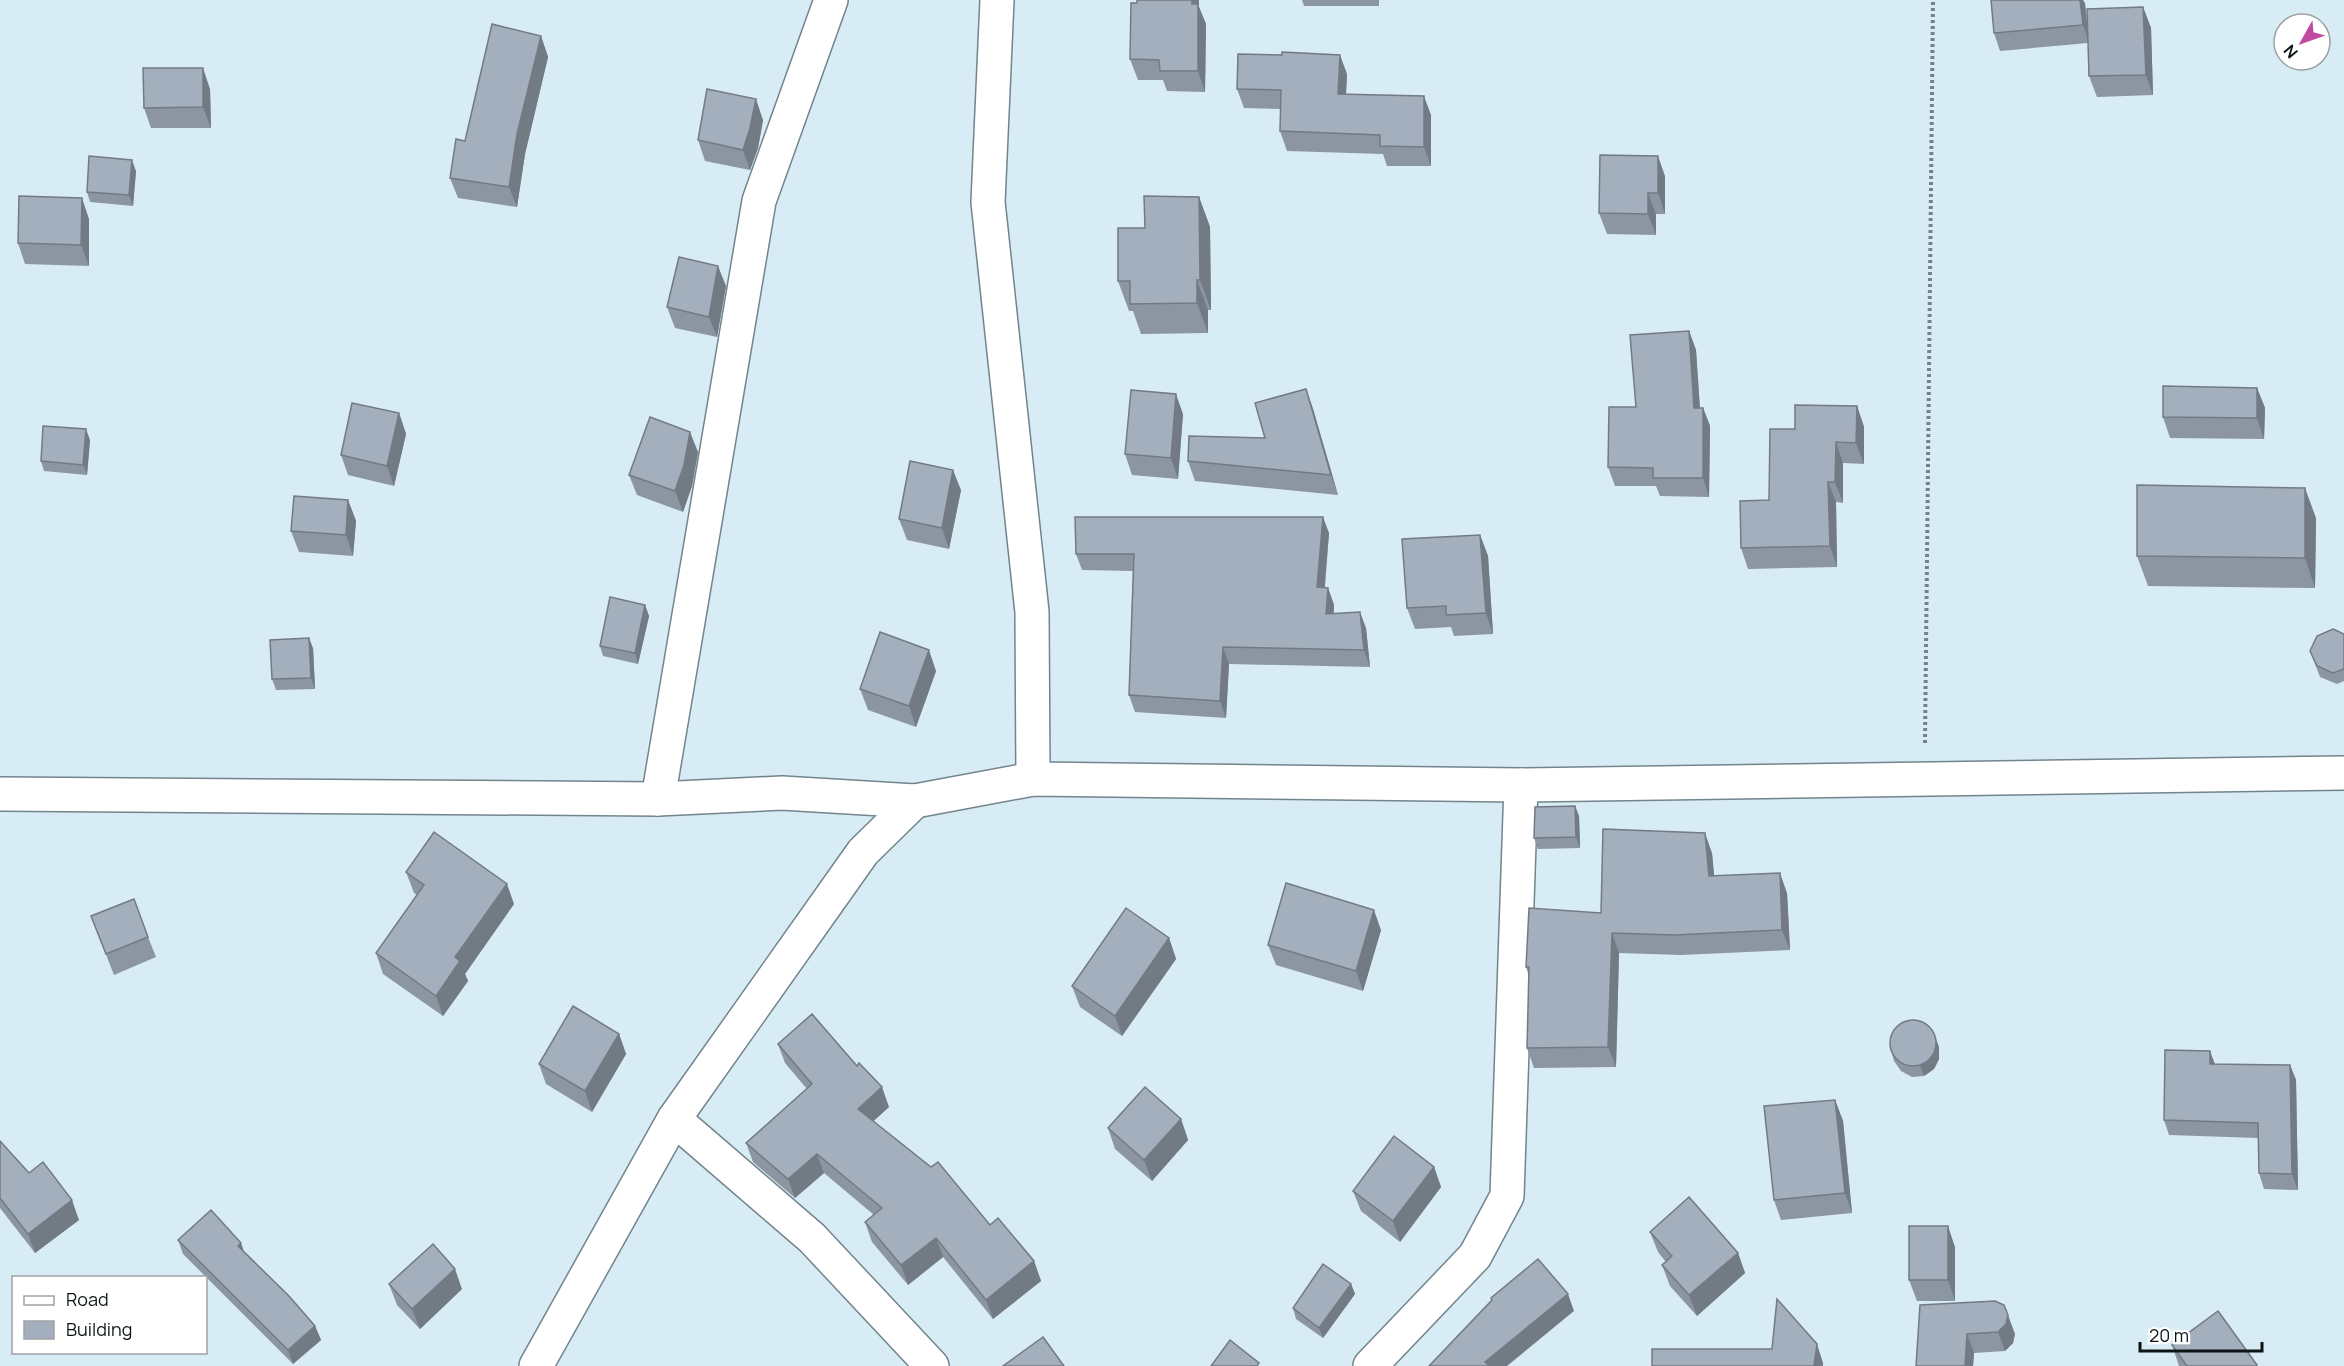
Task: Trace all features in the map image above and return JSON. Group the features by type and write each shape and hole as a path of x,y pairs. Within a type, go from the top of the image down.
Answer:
{"street":[{"path":"658,799 759,201 831,0"},
{"path":"997,0 988,202 1032,612 1033,779"},
{"path":"0,794 658,799 783,793 915,801 1033,779 1521,785 2344,773"},
{"path":"1370,1366 1475,1256 1507,1196 1521,785"},
{"path":"536,1366 674,1119 863,852 915,801"},
{"path":"674,1119 812,1238 932,1366"}],"path":[{"path":"1925,778 1933,0"}],"building":[{"path":"1137,0 1192,0 1192,4 1198,4 1198,71 1160,71 1159,60 1130,59 1131,3 1137,3"},
{"path":"1991,0 2080,0 2083,25 1994,33"},
{"path":"2143,7 2146,75 2089,76 2087,9"},
{"path":"492,24 541,36 517,134 509,187 450,178 456,139 465,141"},
{"path":"1282,52 1340,55 1338,94 1424,96 1424,147 1380,146 1380,135 1280,131 1281,90 1237,89 1238,54 1282,55"},
{"path":"143,68 203,68 203,107 144,108"},
{"path":"707,89 756,99 743,150 698,140"},
{"path":"1600,155 1658,156 1658,193 1648,193 1648,214 1599,213"},
{"path":"89,156 132,160 129,195 87,192"},
{"path":"19,196 82,198 81,245 18,243"},
{"path":"1144,196 1199,197 1200,280 1197,280 1197,303 1130,304 1130,281 1118,281 1118,228 1145,228"},
{"path":"679,257 718,266 709,317 667,307"},
{"path":"1689,331 1694,408 1703,408 1703,478 1653,478 1653,468 1608,467 1609,407 1636,407 1630,335"},
{"path":"2163,386 2257,388 2257,418 2163,417"},
{"path":"1306,389 1331,475 1188,461 1189,436 1265,438 1255,403"},
{"path":"1131,390 1176,394 1171,458 1125,454"},
{"path":"352,403 399,413 387,466 341,455"},
{"path":"1795,405 1857,406 1856,443 1836,442 1835,482 1828,482 1830,546 1741,548 1740,501 1769,500 1770,429 1795,429"},
{"path":"650,417 690,432 684,465 675,491 629,475"},
{"path":"43,426 86,429 83,465 41,461"},
{"path":"910,461 953,470 942,528 899,519"},
{"path":"2137,485 2305,488 2305,558 2137,556"},
{"path":"294,496 348,500 346,535 291,531"},
{"path":"1075,517 1323,517 1317,587 1328,588 1326,614 1360,612 1364,650 1223,647 1220,701 1129,695 1134,554 1076,554"},
{"path":"1480,535 1486,613 1446,615 1446,606 1407,608 1402,539"},
{"path":"610,597 645,605 635,653 600,646"},
{"path":"2333,629 2344,634 2344,669 2333,673 2317,666 2310,651 2317,636"},
{"path":"880,632 929,650 909,706 860,689"},
{"path":"309,638 311,678 272,679 270,640"},
{"path":"1575,806 1576,837 1534,838 1535,807"},
{"path":"1603,829 1705,833 1709,876 1780,873 1782,930 1674,935 1612,933 1608,1047 1527,1048 1529,967 1526,967 1529,908 1601,913"},
{"path":"434,832 507,884 455,957 460,961 436,996 376,953 424,885 406,872"},
{"path":"1286,883 1374,910 1356,971 1268,945"},
{"path":"134,899 148,937 106,954 91,916"},
{"path":"1126,908 1169,938 1115,1016 1072,986"},
{"path":"573,1006 619,1034 585,1091 539,1064"},
{"path":"812,1014 857,1066 859,1063 882,1087 858,1109 931,1167 938,1162 990,1225 998,1218 1034,1261 986,1300 936,1238 901,1265 865,1222 882,1208 817,1154 788,1179 746,1143 812,1084 778,1044"},
{"path":"1913,1020 1929,1027 1936,1043 1929,1059 1913,1066 1897,1059 1890,1043 1897,1027"},
{"path":"2165,1050 2210,1051 2210,1064 2290,1065 2292,1174 2259,1173 2258,1123 2164,1120"},
{"path":"1145,1087 1181,1119 1144,1160 1108,1128"},
{"path":"1835,1100 1845,1193 1774,1200 1764,1106"},
{"path":"1394,1136 1434,1167 1393,1221 1353,1191"},
{"path":"0,1141 29,1173 43,1162 72,1200 28,1234 0,1198"},
{"path":"1689,1197 1738,1253 1689,1295 1662,1265 1672,1256 1650,1232"},
{"path":"211,1210 241,1243 238,1246 289,1296 315,1326 288,1350 178,1240"},
{"path":"1909,1226 1948,1226 1948,1280 1909,1280"},
{"path":"433,1244 455,1269 412,1309 389,1284"},
{"path":"1538,1259 1568,1294 1485,1362 1490,1366 1429,1366 1492,1300 1491,1298"},
{"path":"1323,1264 1351,1284 1319,1328 1293,1308"},
{"path":"1777,1299 1817,1344 1814,1366 1652,1366 1652,1349 1772,1349"},
{"path":"1995,1301 2004,1305 2008,1315 2006,1324 1998,1332 1967,1334 1965,1366 1916,1366 1920,1305"},
{"path":"2218,1311 2256,1366 2187,1366 2172,1345"},
{"path":"1043,1337 1064,1366 1003,1366"},
{"path":"1230,1340 1259,1363 1257,1366 1211,1366"}]}
